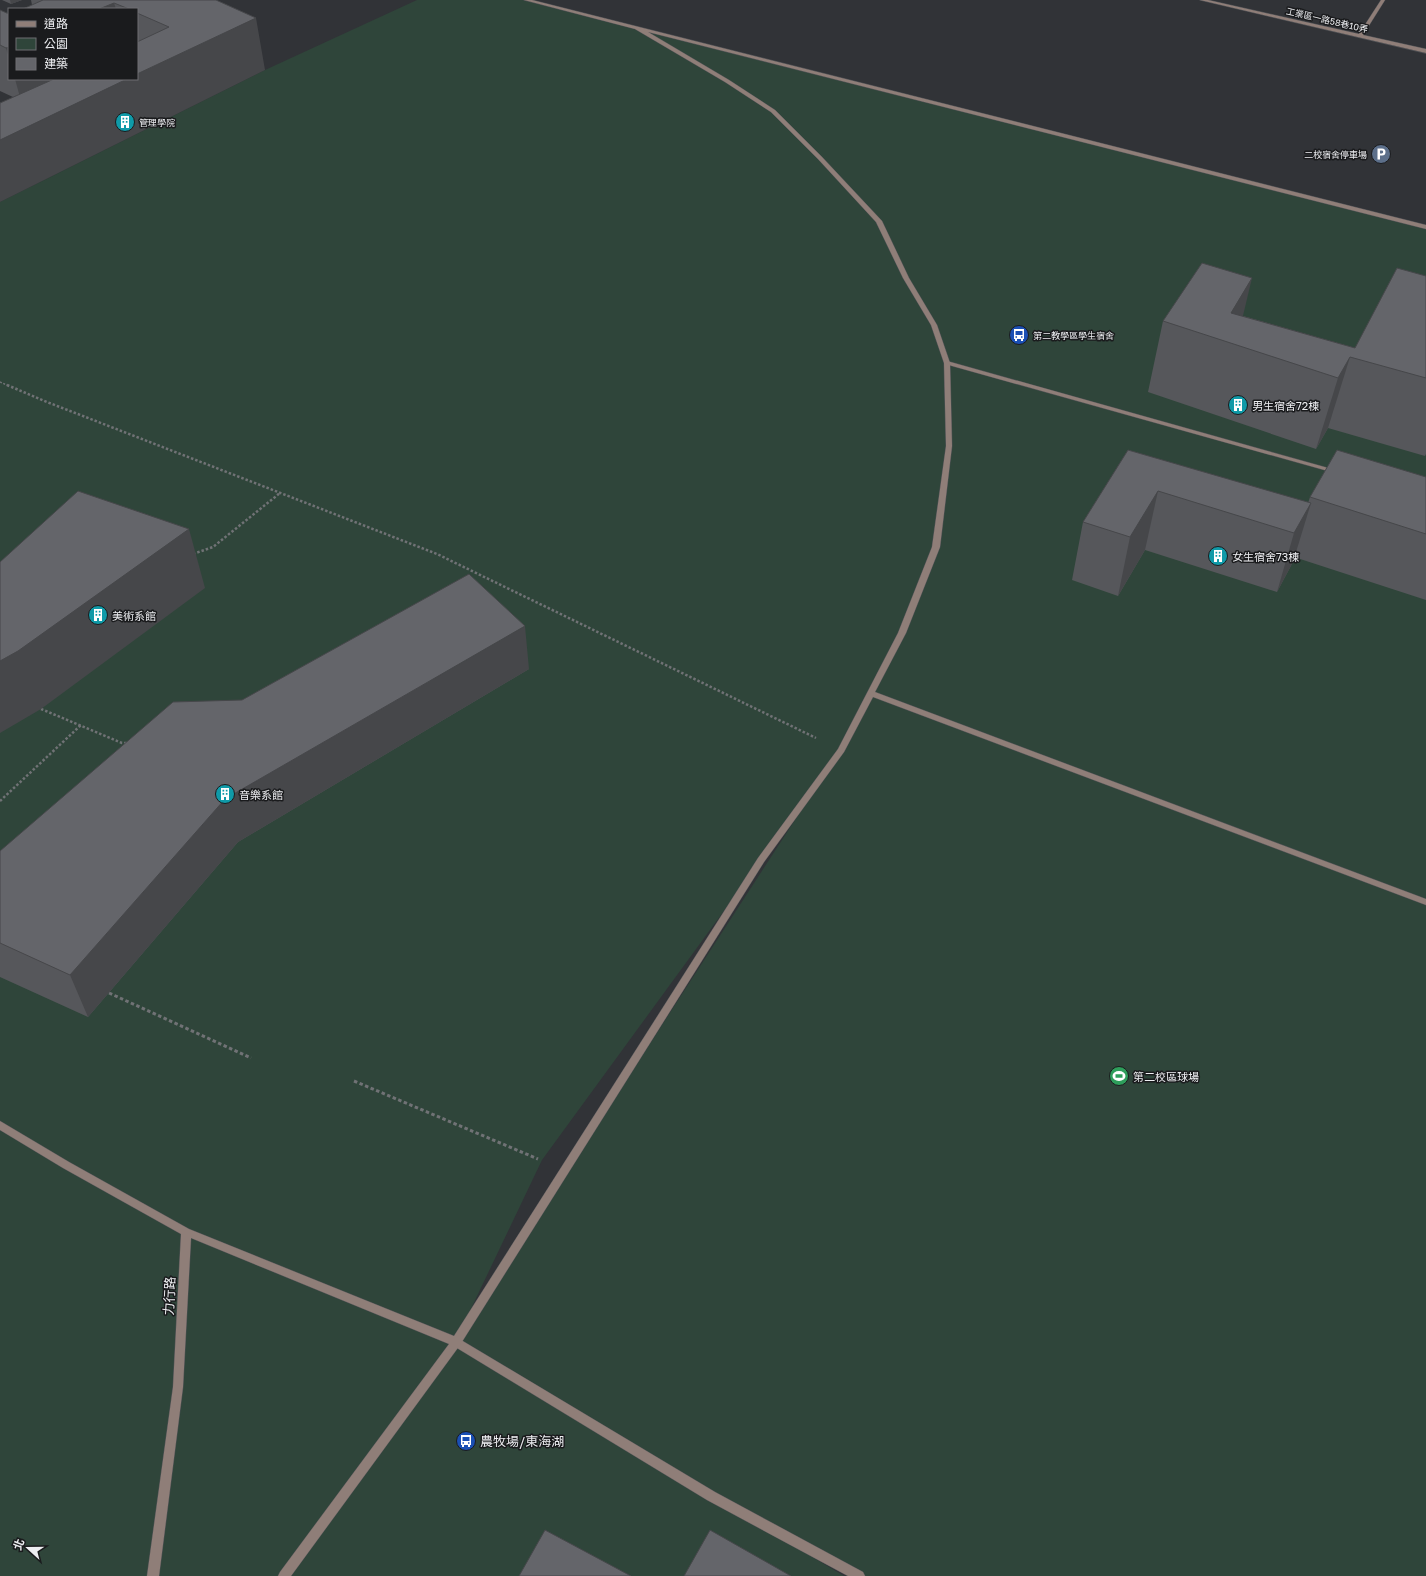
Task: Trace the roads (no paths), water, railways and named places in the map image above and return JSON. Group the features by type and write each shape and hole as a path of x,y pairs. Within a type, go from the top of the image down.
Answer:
{"street":[{"path":"526,0 1426,227"},
{"name":"工業區一路58巷10弄","path":"1202,0 1426,51"},
{"path":"1360,36 1383,0"},
{"path":"284,1576 456,1342 762,860 841,750 902,633 936,547 949,446 947,363 934,325 906,278 879,221 820,158 773,111 727,81 637,28"},
{"path":"947,363 1342,473"},
{"path":"870,693 1426,902"},
{"path":"0,1125 66,1165 186,1232 456,1342 712,1496 859,1576"},
{"name":"力行路","path":"153,1576 178,1387 186,1232"}],"place":[{"name":"管理學院","path":"125,122"},
{"name":"二校宿舍停車場","path":"1381,154"},
{"name":"第二教學區學生宿舍","path":"1019,335"},
{"name":"男生宿舍72棟","path":"1238,405"},
{"name":"女生宿舍73棟","path":"1218,556"},
{"name":"美術系館","path":"98,615"},
{"name":"音樂系館","path":"225,794"},
{"name":"第二校區球場","path":"1119,1076"},
{"name":"農牧場/東海湖","path":"466,1441"}]}
